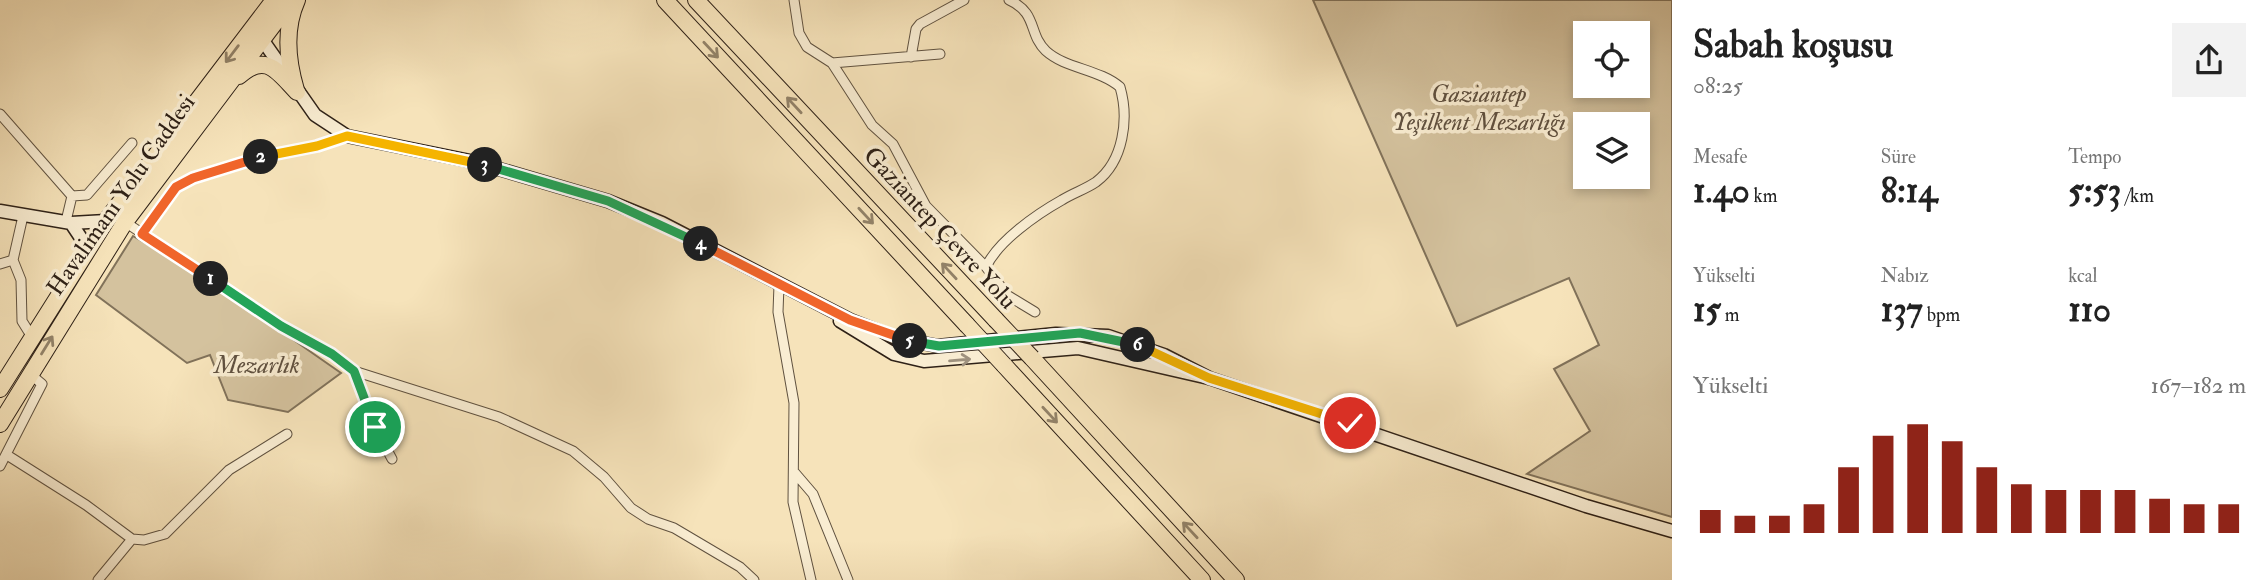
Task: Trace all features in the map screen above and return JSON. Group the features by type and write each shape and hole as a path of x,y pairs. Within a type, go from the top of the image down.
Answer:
{"highway":[{"name":"Havalimanı Yolu Caddesi","path":"0,424 125,222 219,94 261,28 274,0"},
{"name":"Havalimanı Yolu Caddesi","path":"0,389 106,221 261,28 295,0"},
{"path":"295,0 289,26 288,48 297,92"},
{"name":"Gaziantep Çevre Yolu","path":"665,0 1202,580"},
{"name":"Gaziantep Çevre Yolu","path":"696,0 1237,580"},
{"path":"219,94 255,64 263,64 275,70 297,92"}],"street":[{"path":"794,0 799,33 807,47 832,63 872,125 893,144 926,206 986,267 1007,295 1035,312"},
{"path":"911,57 916,29 920,24 964,0"},
{"path":"986,267 994,250 1006,240 1105,173 1118,151 1125,114 1120,87 1092,70 1044,49 1024,8 1009,0"},
{"path":"261,28 297,92 315,115 347,136 475,162 608,201 662,223 810,301 894,355 924,361 1077,348 1209,378 1586,506 1672,531"},
{"path":"832,63 940,54"},
{"path":"0,114 72,196"},
{"path":"142,234 176,187 193,178 257,158 317,146 347,136"},
{"path":"72,196 87,195 132,143"},
{"path":"72,196 68,222 89,250"},
{"path":"0,211 68,222 106,221"},
{"path":"23,216 13,260 21,280 22,321 32,337"},
{"path":"125,222 281,326 332,354 354,371 499,417 573,451 604,477 631,508 648,519 674,528 740,567 754,580"},
{"path":"0,264 13,260"},
{"path":"779,285 778,312 793,385 793,502 811,580"},
{"path":"354,371 375,427 392,459"},
{"path":"0,466 42,384 30,374"},
{"path":"6,455 86,505 132,538 144,540 165,534 219,478 287,434"},
{"path":"795,473 813,494 848,580"},
{"path":"98,580 132,538"}],"green space":[{"name":"Gaziantep Yeşilkent Mezarlığı","path":"1313,0 1672,0 1672,517 1527,474 1590,431 1554,369 1599,345 1569,278 1457,326"},
{"name":"Mezarlık","path":"133,236 199,274 341,373 288,412 228,400 210,355 187,363 96,295"}],"route":[{"path":"375,427 363,389 354,371 332,354 281,326 142,234 176,187 193,178 257,158 317,146 347,136 415,148 475,162 608,201 662,223 810,301 896,338 939,346 1056,334 1108,336 1164,355 1209,378 1277,402 1350,423"}]}
